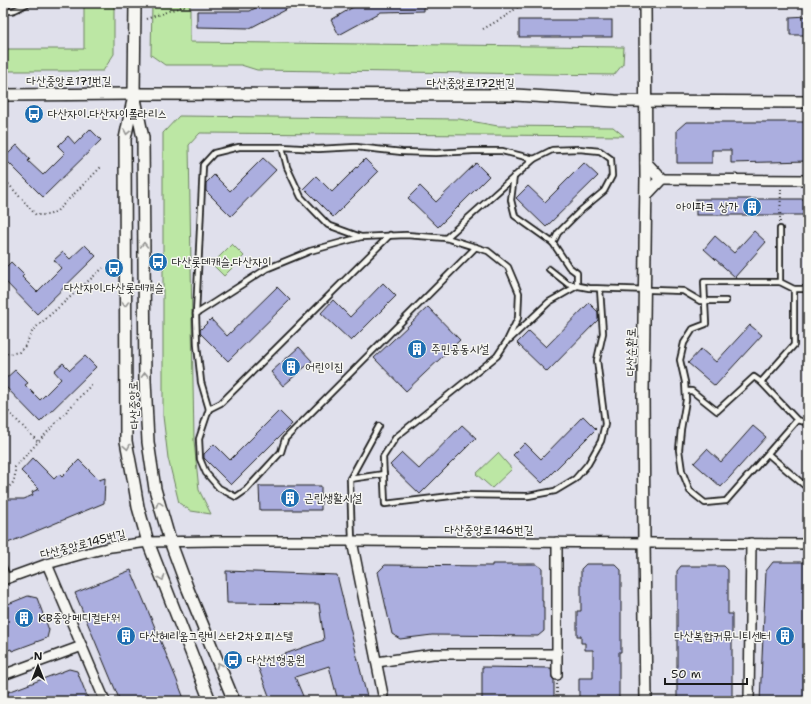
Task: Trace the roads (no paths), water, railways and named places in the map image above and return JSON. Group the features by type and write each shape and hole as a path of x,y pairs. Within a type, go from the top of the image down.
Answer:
{"street":[{"name":"다산중앙로","path":"135,3 134,94 125,139 126,441 138,507 148,542 210,701"},
{"name":"다산순환로","path":"645,3 646,195 644,542 646,701"},
{"name":"다산중앙로171번길","path":"3,94 134,94"},
{"name":"다산중앙로","path":"134,94 143,138 145,380 148,442 155,489 170,541 187,587 234,701"},
{"name":"다산중앙로172번길","path":"134,94 426,96 515,95 615,101 808,102"},
{"path":"646,164 661,179 808,180"},
{"path":"646,195 661,179"},
{"name":"다산중앙로146번길","path":"170,541 644,542 808,544"},
{"name":"다산중앙로145번길","path":"5,579 47,564 111,547 148,542 170,541"},
{"path":"352,541 383,695"},
{"path":"557,542 557,675"},
{"path":"750,701 751,543"},
{"path":"47,564 105,701"},
{"path":"3,675 82,646"},
{"path":"377,662 433,654 556,654"}],"lane":[{"path":"3,10 9,12 15,11 28,3"},
{"path":"476,247 285,439 281,452 246,490 236,497 219,488 206,473 200,459 199,439 209,409 202,382 197,346 196,314 202,165 214,154 239,146 318,148 356,147 402,152 436,153 474,150 502,151 534,159"},
{"path":"282,146 287,168 301,197 328,225 361,237"},
{"path":"446,238 534,159 552,150 579,148 600,151 611,160 612,176 604,191 580,211 558,233 553,243"},
{"path":"514,176 511,200 515,216 553,243 569,267 577,273 577,286"},
{"path":"780,229 780,282"},
{"path":"209,409 221,403 390,235"},
{"path":"196,314 266,269 310,251 361,237 406,235 446,238 488,251 508,267 518,293 518,318 507,342"},
{"path":"549,269 568,284 577,286 600,289 683,291 700,301 726,301"},
{"path":"798,420 726,501 705,503 690,491 682,471 679,450 686,400 686,391 680,360 684,343 693,328 706,324 704,282 780,282 794,289 808,289"},
{"path":"577,286 548,302 507,342 497,356 396,437 383,457 384,504 459,495 528,496 555,491 575,479 588,464 601,441 605,424 597,360 603,333 600,289"},
{"path":"761,382 794,345 794,289"},
{"path":"686,391 692,391 717,411 754,377 761,382 798,420 808,422"},
{"path":"352,541 350,479 379,426"},
{"path":"768,454 804,484 808,484"},
{"path":"350,479 384,474"},
{"path":"3,567 5,579"}],"place":[{"name":"다산자이.다산자이폴라리스","path":"34,114"},
{"name":"아이파크 상가","path":"752,207"},
{"name":"다산롯데캐슬.다산자이","path":"158,262"},
{"name":"다산자이.다산롯데캐슬","path":"114,268"},
{"name":"주민공동시설","path":"417,349"},
{"name":"어린이집","path":"291,367"},
{"name":"근린생활시설","path":"290,498"},
{"name":"KB중앙메디컬타워","path":"24,618"},
{"name":"다산헤리움그랑비스타2차오피스텔","path":"126,636"},
{"name":"다산복합커뮤니티센터","path":"785,636"},
{"name":"다산선형공원","path":"233,660"}]}
